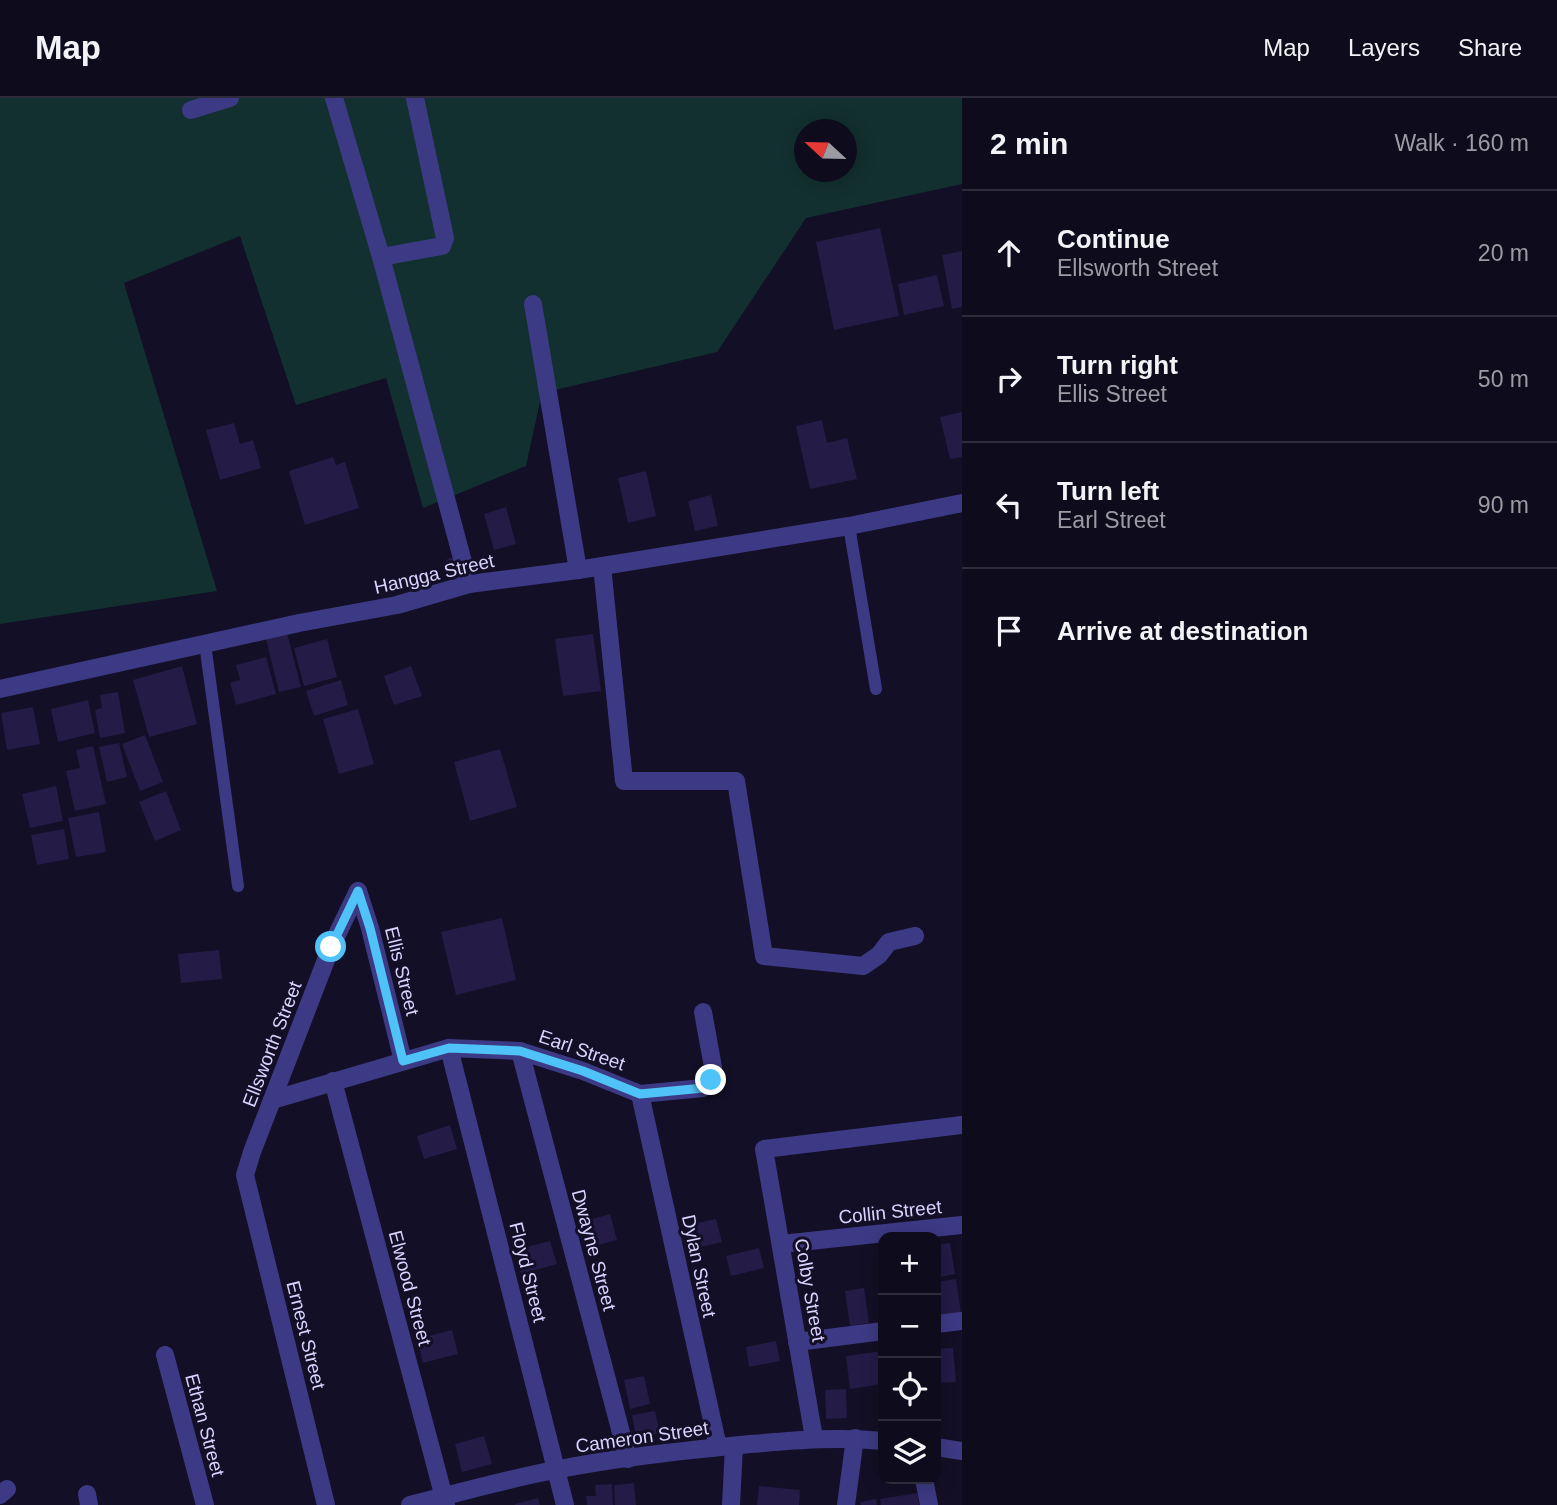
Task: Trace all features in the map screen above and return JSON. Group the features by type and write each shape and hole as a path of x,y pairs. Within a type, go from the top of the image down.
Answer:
{"street":[{"path":"191,110 230,98"},
{"path":"334,98 382,257 469,584"},
{"path":"382,257 442,246 445,238 415,98"},
{"path":"533,303 578,570"},
{"name":"Hangga Street","path":"0,689 299,623 397,606 469,584 578,570 849,526 962,503"},
{"path":"602,566 624,781 736,781 764,956 863,966 879,955 889,942 915,936"},
{"name":"Ellis Street","path":"358,891 370,928 403,1061"},
{"name":"Ellsworth Street","path":"245,1175 331,947 358,891"},
{"name":"Earl Street","path":"272,1100 449,1048 520,1051 583,1071 640,1094 704,1088 711,1080 713,1067 703,1012"},
{"name":"Floyd Street","path":"449,1048 565,1505"},
{"name":"Dwayne Street","path":"520,1051 628,1459"},
{"name":"Elwood Street","path":"333,1081 445,1501"},
{"name":"Dylan Street","path":"640,1094 726,1447 731,1505"},
{"name":"Colby Street","path":"814,1438 764,1149 962,1125"},
{"name":"Ernest Street","path":"245,1175 326,1505"},
{"name":"Collin Street","path":"781,1244 962,1225"},
{"path":"941,1323 962,1321"},
{"path":"797,1342 878,1332"},
{"name":"Ethan Street","path":"165,1355 205,1505"},
{"name":"Cameron Street","path":"410,1505 445,1501 556,1469 628,1459 814,1438 878,1440"},
{"path":"846,1505 855,1438"},
{"path":"941,1448 962,1451"},
{"path":"925,1484 929,1505"}],"lane":[{"path":"849,526 876,690"},
{"path":"205,644 238,886"}],"green space":[{"path":"0,98 962,98 962,184 806,218 717,352 542,393 526,466 423,508 386,378 296,405 240,236 124,283 217,591 0,624"}],"building":[{"path":"880,228 899,316 834,330 816,242"},
{"path":"962,251 962,307 952,309 942,255"},
{"path":"937,275 944,306 904,315 898,284"},
{"path":"962,412 962,457 950,459 940,417"},
{"path":"822,420 827,443 847,438 857,479 810,489 796,426"},
{"path":"234,423 240,444 253,440 261,468 220,480 206,430"},
{"path":"333,457 336,465 345,462 359,508 305,525 289,471"},
{"path":"646,471 656,516 628,523 618,478"},
{"path":"711,495 718,526 695,531 688,501"},
{"path":"506,507 516,544 494,550 484,514"},
{"path":"455,556 459,567 449,570 446,560"},
{"path":"286,629 301,687 279,692 265,635"},
{"path":"593,634 601,691 563,696 555,639"},
{"path":"327,639 337,677 304,686 294,648"},
{"path":"266,657 276,694 236,705 230,683 240,680 236,665"},
{"path":"182,666 197,724 149,737 133,680"},
{"path":"411,666 422,696 394,705 384,676"},
{"path":"341,680 348,705 314,716 306,691"},
{"path":"118,692 125,733 100,738 95,710 102,708 100,695"},
{"path":"88,700 95,733 58,742 51,709"},
{"path":"33,707 40,744 7,750 1,713"},
{"path":"358,709 374,764 339,774 323,719"},
{"path":"145,735 163,782 140,791 122,744"},
{"path":"119,743 127,777 107,782 99,747"},
{"path":"93,746 106,804 75,811 66,771 80,768 76,750"},
{"path":"500,749 517,807 470,821 454,762"},
{"path":"56,786 63,821 30,828 22,794"},
{"path":"166,791 181,830 155,841 139,802"},
{"path":"99,812 106,852 76,857 68,818"},
{"path":"64,829 69,859 37,865 31,835"},
{"path":"502,918 516,980 456,995 441,932"},
{"path":"219,950 222,979 181,983 178,954"},
{"path":"450,1125 457,1149 424,1159 417,1136"},
{"path":"610,1214 617,1240 584,1249 578,1223"},
{"path":"716,1219 722,1242 688,1250 683,1226"},
{"path":"550,1241 557,1264 521,1274 515,1250"},
{"path":"950,1243 955,1274 941,1277 941,1244"},
{"path":"759,1248 764,1268 731,1276 726,1256"},
{"path":"956,1279 961,1314 941,1317 941,1281"},
{"path":"864,1288 869,1323 850,1326 845,1291"},
{"path":"452,1330 458,1354 423,1363 417,1339"},
{"path":"776,1341 780,1361 749,1367 746,1347"},
{"path":"953,1348 956,1382 941,1383 941,1349"},
{"path":"878,1352 878,1385 850,1389 846,1356"},
{"path":"644,1376 650,1404 630,1409 624,1380"},
{"path":"846,1389 847,1418 826,1419 825,1390"},
{"path":"655,1411 660,1433 636,1437 632,1415"},
{"path":"484,1436 492,1464 462,1472 455,1444"},
{"path":"634,1483 636,1505 615,1505 614,1485"},
{"path":"612,1484 613,1505 587,1505 586,1496 596,1496 595,1485"},
{"path":"759,1486 800,1490 799,1505 757,1505"},
{"path":"917,1493 919,1505 881,1505 880,1499"},
{"path":"538,1498 540,1505 515,1505 515,1504"},
{"path":"876,1499 877,1505 861,1505 860,1502"}],"route":[{"path":"331,947 358,891 370,928 403,1061 449,1048 520,1051 583,1071 640,1094 704,1088 711,1080"}]}
